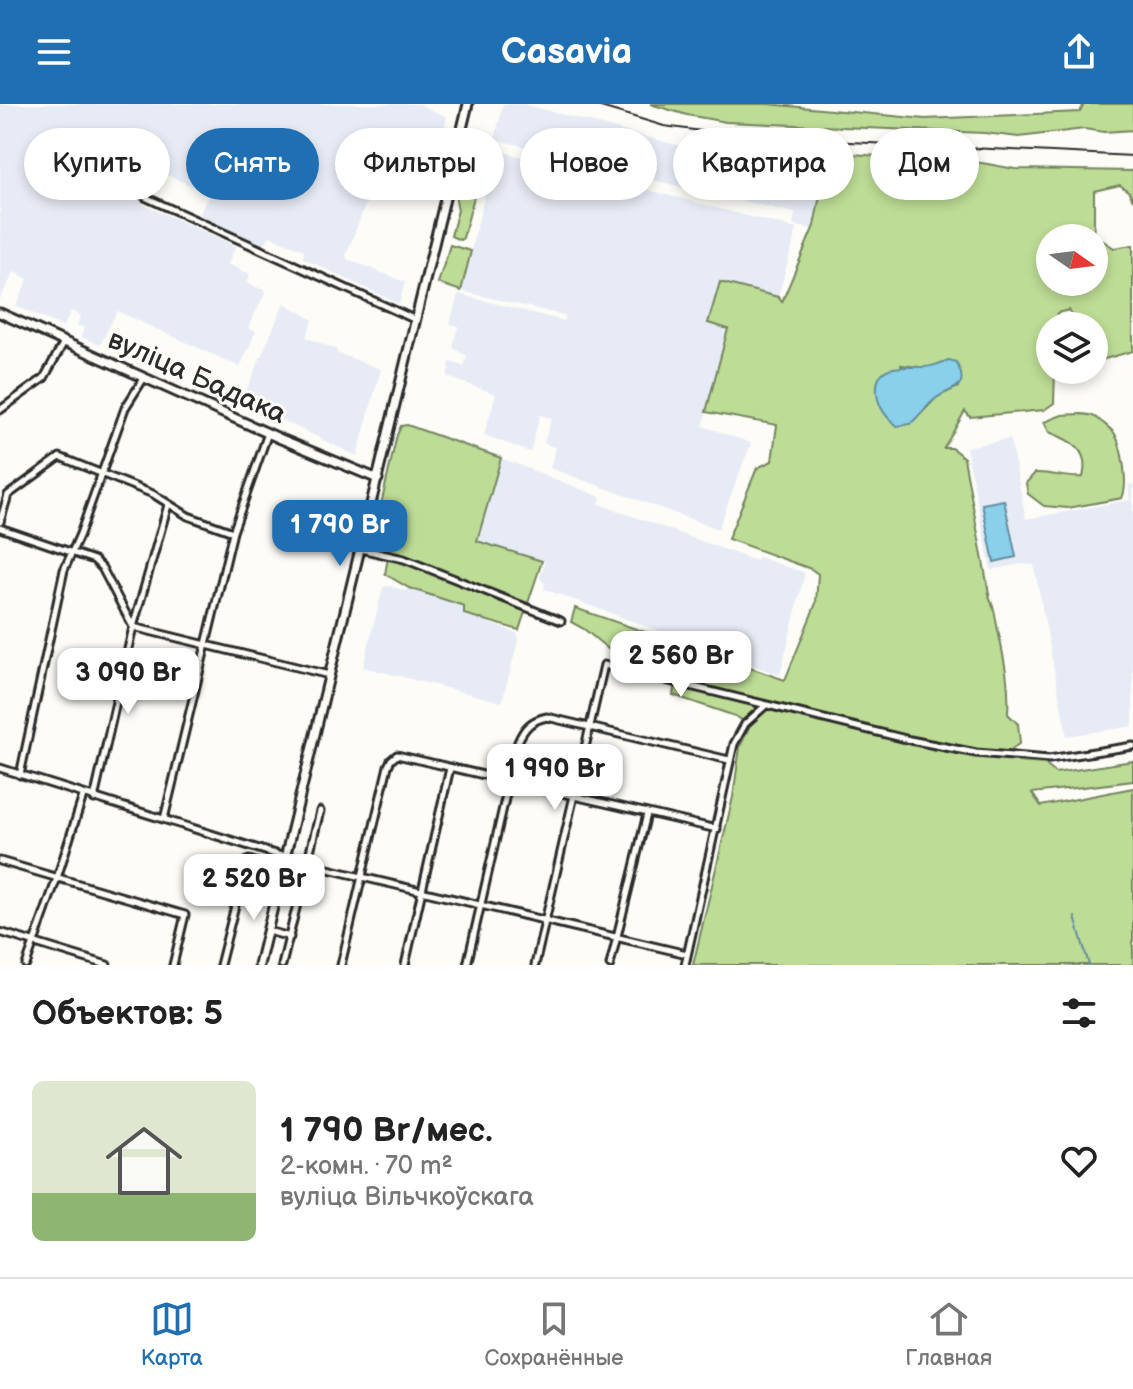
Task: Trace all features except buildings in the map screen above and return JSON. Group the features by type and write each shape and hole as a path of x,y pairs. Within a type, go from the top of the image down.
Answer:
{"main road":[{"path":"259,965 468,104"},
{"name":"вуліца Бадака","path":"0,313 378,479"}],"street":[{"path":"152,200 417,321"},
{"path":"0,410 44,378 64,342"},
{"path":"20,775 64,570 125,408 144,378"},
{"path":"164,819 233,532 268,433"},
{"path":"0,522 8,495 60,457 153,494 188,516 233,532"},
{"path":"94,799 133,627 168,505"},
{"path":"0,528 94,560 102,568 133,627 330,676"},
{"path":"361,549 404,559 561,621"},
{"path":"535,965 604,665 976,753 1049,759 1133,746"},
{"path":"685,965 717,829 729,760 745,724 766,705"},
{"path":"467,965 518,742 530,723 547,717 729,760"},
{"path":"341,965 391,760 397,755 717,829"},
{"path":"0,768 307,864 687,954"},
{"path":"405,965 450,768"},
{"path":"26,965 83,796"},
{"path":"282,965 320,811"},
{"path":"610,965 647,814"},
{"path":"220,965 246,862 249,860 282,870"},
{"path":"0,861 185,915 173,965"},
{"path":"268,931 290,937"},
{"path":"0,932 107,965"}],"shaded area":[{"path":"0,104 419,104 447,117 444,128 335,128 335,200 367,200 347,259 405,282 399,304 303,258 304,250 270,236 263,246 199,215 206,200 319,200 319,128 186,128 186,183 170,176 170,128 24,128 24,200 144,200 142,204 236,246 228,264 250,274 247,283 266,291 248,328 256,331 240,367 117,311 100,345 81,337 84,328 77,325 81,315 71,311 63,327 16,306 28,279 14,272 0,299"},
{"path":"503,104 523,104 613,128 520,128 520,145 504,141 504,128 498,128"},
{"path":"657,140 673,144 673,185 657,181"},
{"path":"504,152 520,156 520,200 657,200 657,192 673,196 673,200 687,200 797,229 778,297 720,282 709,323 729,328 703,426 751,443 718,529 550,468 556,448 544,443 552,418 540,415 530,452 484,435 496,394 447,377 450,362 464,366 467,356 453,348 458,326 450,324 458,294 564,321 566,316 461,291 484,200 504,200"},
{"path":"738,200 818,200 812,229 793,225 795,213"},
{"path":"284,303 313,320 306,337 337,350 337,353 381,369 357,456 242,401"},
{"path":"1010,439 1026,519 1130,500 1128,485 1133,484 1133,726 1067,736 1034,565 991,570 966,447"},
{"path":"501,458 601,497 599,504 756,561 758,557 805,573 780,675 544,589 545,584 540,578 545,561 477,541"},
{"path":"383,587 425,592 464,607 464,614 516,633 519,637 502,702 363,667"}],"green space":[{"path":"650,104 768,104 925,119 1080,112 1084,104 1133,104 1133,130 1104,132 1084,129 1019,137 979,133 979,128 870,128 726,122"},
{"path":"854,154 870,155 870,200 979,200 979,163 1015,169 1133,171 1133,200 1120,185 1094,191 1094,224 1036,224 1036,296 1108,296 1108,244 1114,248 1133,245 1133,351 1108,358 1108,312 1036,312 1036,384 1055,384 1054,403 1044,410 970,417 965,411 944,448 952,448 964,458 1004,661 1008,714 1018,724 1020,743 1012,749 1018,762 1045,764 1055,773 1133,761 1133,781 1032,793 1041,806 1133,788 1133,965 693,965 733,797 740,747 750,725 735,716 673,695 676,677 624,662 571,622 575,608 785,680 816,603 818,574 728,539 757,468 772,461 777,425 706,412 728,329 708,323 720,282 778,297 782,302 814,226 819,200 854,200","holes":["949,360 958,387 937,397 919,416 901,365 928,368"]},
{"path":"456,200 473,200 460,240 451,236 458,210"},
{"path":"450,245 471,251 461,291 438,283"},
{"path":"1062,415 1091,415 1115,434 1124,466 1122,498 1068,508 1044,506 1028,494 1026,483 1035,473 1083,477 1084,460 1081,453 1072,443 1049,432 1044,422"},
{"path":"407,425 501,458 477,541 542,561 519,630 464,614 464,606 409,588 385,574 389,552 372,544 397,435 401,426"}],"water":[{"path":"949,360 956,362 960,371 962,378 957,387 934,400 910,424 897,426 886,416 877,394 877,383 885,371 899,367 927,367"},
{"path":"1004,500 1016,557 994,562 982,504"}],"waterway":[{"path":"1075,917 1089,965"}],"railway":[{"path":"591,104 664,126 746,137 1133,156"}]}
